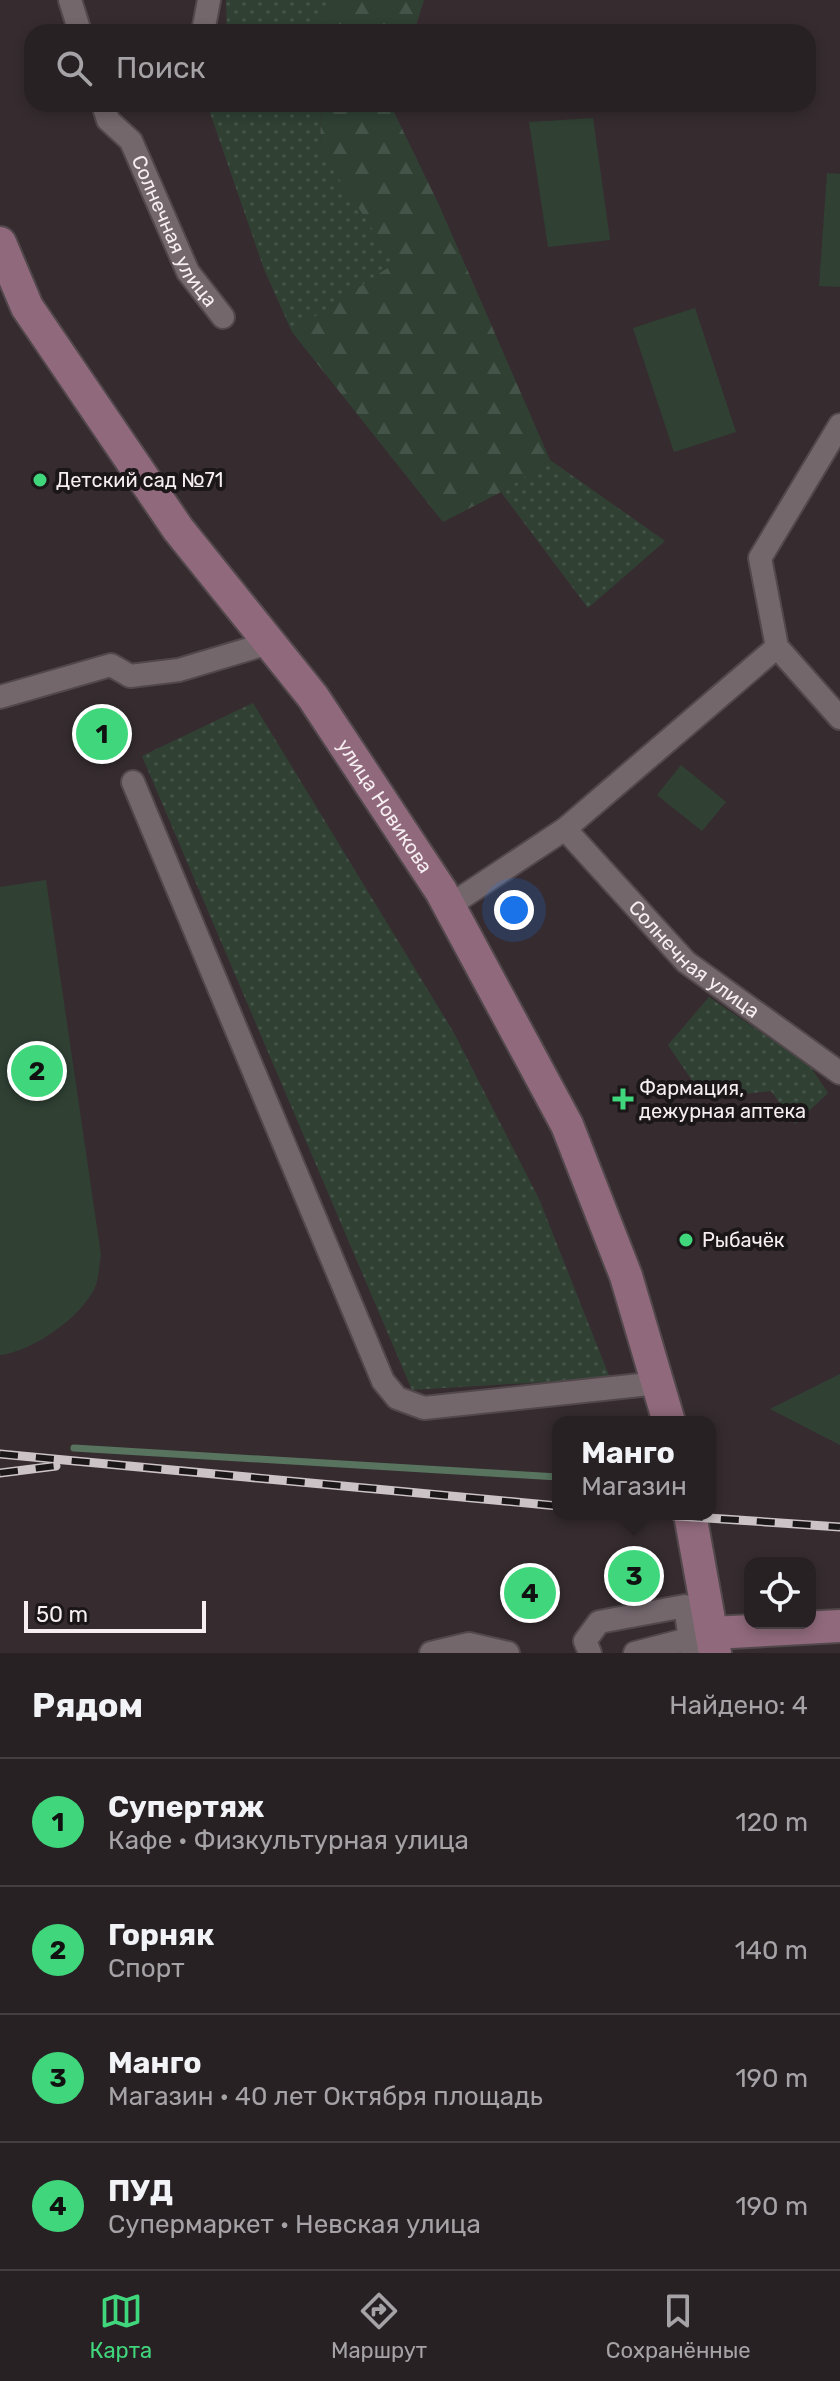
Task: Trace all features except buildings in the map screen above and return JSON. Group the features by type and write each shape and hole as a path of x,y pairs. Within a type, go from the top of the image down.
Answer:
{"main road":[{"name":"улица Новикова","path":"0,243 27,307 178,529 313,697 449,906 567,1125 626,1276 667,1416"},
{"path":"691,1520 703,1644 840,1626"}],"street":[{"path":"70,0 78,24"},
{"path":"204,24 209,0"},
{"name":"Солнечная улица","path":"106,112 108,120 131,141 188,272 223,317"},
{"path":"840,425 760,558 777,647 840,718"},
{"path":"0,697 111,665 130,676 179,670 269,643"},
{"path":"449,906 565,829 777,647"},
{"path":"133,782 383,1381 397,1398 424,1408 659,1383"},
{"name":"Солнечная улица","path":"565,829 686,962 840,1073"},
{"path":"590,1653 585,1641 599,1622 685,1606 703,1644 635,1653"},
{"path":"431,1653 469,1644 508,1653"}],"green space":[{"path":"226,0 333,0 323,16 322,24 227,24"},
{"path":"333,0 424,0 416,24 322,24 323,16"},
{"path":"210,112 321,112 320,150 395,263 292,332 264,269"},
{"path":"321,112 394,112 439,205 550,460 501,492 443,522 292,332 395,263 320,150"},
{"path":"593,118 610,240 548,247 529,122"},
{"path":"827,173 840,174 840,287 819,286"},
{"path":"695,308 736,432 674,452 633,328"},
{"path":"550,460 665,541 588,608 501,492"},
{"path":"253,703 454,1033 539,1199 610,1378 412,1390 142,756"},
{"path":"681,765 726,802 702,831 657,795"},
{"path":"46,880 101,1255 95,1287 68,1321 27,1347 0,1355 0,887"},
{"path":"709,997 810,1066 828,1093 795,1124 771,1091 704,1098 668,1045"},
{"path":"840,1374 840,1445 770,1409"}],"waterway":[{"path":"74,1448 552,1477"}],"railway":[{"path":"0,1454 552,1505"},
{"path":"0,1473 56,1466"},
{"path":"716,1519 840,1527"}],"place":[{"name":"Детский сад №71","path":"40,480"},
{"name":"Супертяж","path":"102,734"},
{"name":"Горняк","path":"37,1071"},
{"name":"Фармация, дежурная аптека","path":"623,1099"},
{"name":"Рыбачёк","path":"686,1240"},
{"name":"Манго","path":"634,1576"},
{"name":"ПУД","path":"530,1593"}]}
